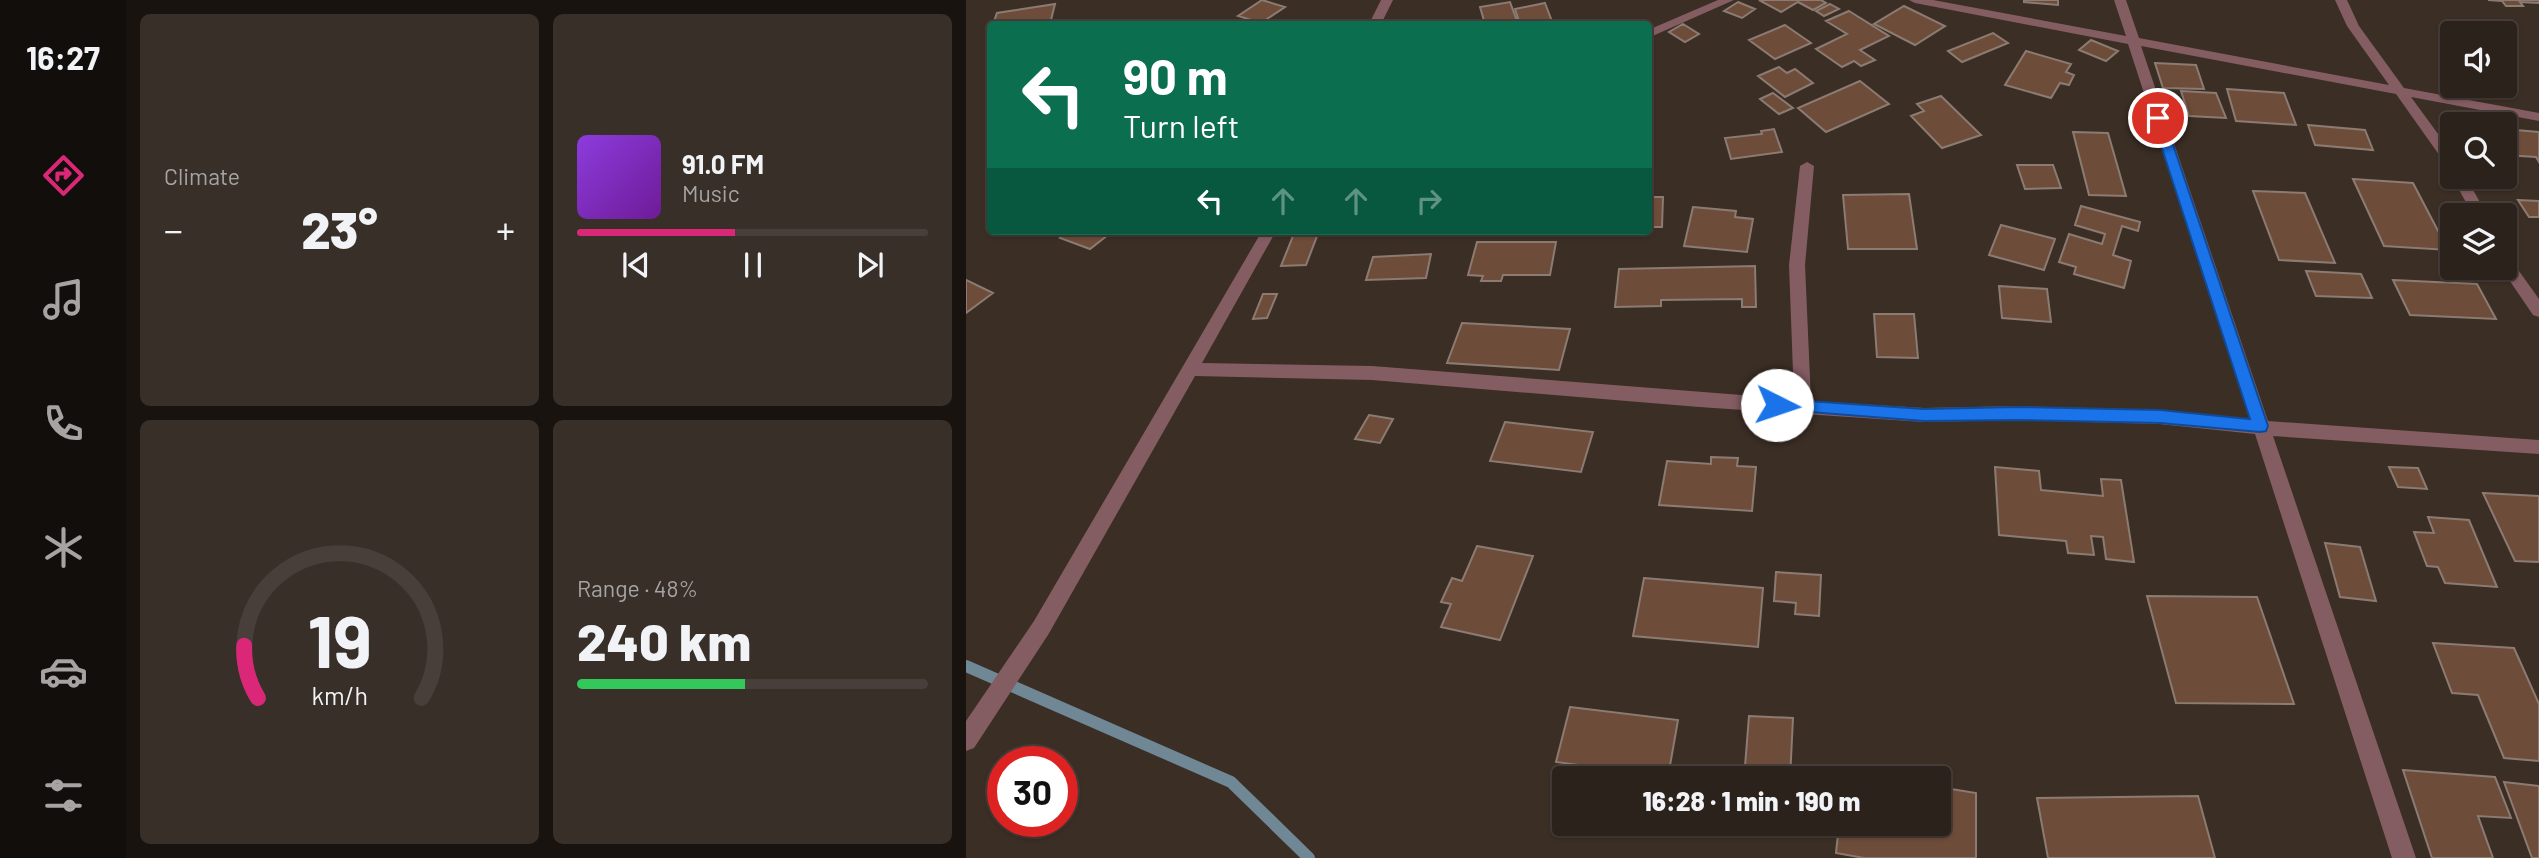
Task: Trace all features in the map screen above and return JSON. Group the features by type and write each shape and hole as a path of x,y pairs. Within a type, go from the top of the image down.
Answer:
{"street":[{"path":"1376,21 1387,0"},
{"path":"1652,33 1728,0"},
{"path":"1914,0 2539,117"},
{"path":"2120,0 2404,858"},
{"path":"2341,0 2353,26 2440,146"},
{"path":"1803,407 1797,265 1807,166"},
{"path":"967,738 1041,628 1267,235"},
{"path":"2517,280 2539,312"},
{"path":"1189,369 1372,373 1924,415 2017,413 2160,417 2382,439 2539,447"}],"building":[{"path":"1262,0 1285,7 1264,21 1238,16"},
{"path":"1759,0 1821,0 1826,3 1813,10 1798,2 1781,12"},
{"path":"2058,0 2058,5 2024,2"},
{"path":"2488,0 2539,0 2539,3 2520,2 2523,6 2506,6 2502,1"},
{"path":"1510,2 1517,21 1484,21 1480,7"},
{"path":"1738,2 1755,9 1742,18 1724,11"},
{"path":"1545,3 1552,21 1519,21 1515,9"},
{"path":"1055,4 1051,20 1046,21 994,21 997,13"},
{"path":"1830,4 1839,9 1824,16 1816,11"},
{"path":"1904,6 1945,26 1915,45 1874,24"},
{"path":"1849,11 1889,36 1860,50 1875,60 1861,66 1854,61 1842,67 1816,49 1847,34 1826,21"},
{"path":"1683,24 1699,34 1685,42 1669,32"},
{"path":"1785,25 1811,43 1775,59 1749,40"},
{"path":"1993,33 2008,43 1962,62 1948,51"},
{"path":"2091,40 2118,51 2106,61 2079,50"},
{"path":"2026,51 2071,64 2066,72 2074,75 2069,85 2060,83 2051,98 2005,85"},
{"path":"2155,63 2196,65 2204,89 2163,88"},
{"path":"1779,67 1787,73 1795,69 1813,83 1785,97 1758,76"},
{"path":"1860,81 1889,104 1826,132 1798,108"},
{"path":"2227,89 2284,93 2296,125 2236,121"},
{"path":"2181,91 2216,93 2226,118 2189,116"},
{"path":"1773,93 1793,108 1779,114 1760,99"},
{"path":"1941,96 1981,135 1942,148 1911,116 1924,111 1917,104"},
{"path":"2308,125 2365,130 2373,150 2315,145"},
{"path":"1774,129 1782,152 1731,159 1725,138 1762,134 1761,131"},
{"path":"2517,130 2539,132 2539,162 2536,157 2517,156"},
{"path":"2073,132 2108,133 2126,196 2089,195"},
{"path":"2017,165 2053,165 2061,188 2025,189"},
{"path":"2353,179 2413,183 2440,235 2440,250 2384,246"},
{"path":"2253,191 2305,193 2335,263 2279,260"},
{"path":"1909,194 1917,249 1848,249 1843,195"},
{"path":"1652,197 1663,197 1662,227 1652,227"},
{"path":"2518,200 2539,201 2539,217 2529,217"},
{"path":"2081,206 2140,222 2138,231 2122,226 2113,255 2131,261 2124,288 2074,274 2076,267 2059,262 2069,234 2102,244 2105,234 2075,225"},
{"path":"1693,207 1736,211 1735,217 1753,219 1747,252 1684,246"},
{"path":"2001,225 2055,239 2044,270 1989,255"},
{"path":"1064,235 1108,235 1090,249 1060,238"},
{"path":"1293,235 1317,235 1306,265 1281,266"},
{"path":"1477,242 1556,242 1550,275 1503,275 1501,281 1481,281 1483,276 1468,275"},
{"path":"1431,254 1426,278 1366,280 1373,257"},
{"path":"1755,266 1756,307 1742,307 1742,299 1661,300 1661,306 1615,307 1619,269"},
{"path":"2306,271 2361,274 2372,298 2316,296"},
{"path":"966,280 993,293 966,313"},
{"path":"2393,280 2477,284 2496,319 2410,315"},
{"path":"1999,286 2047,289 2051,322 2002,318"},
{"path":"1263,294 1277,294 1267,318 1253,319"},
{"path":"1874,314 1914,314 1918,358 1877,357"},
{"path":"1462,323 1570,329 1559,370 1447,363"},
{"path":"1369,415 1393,419 1380,443 1355,439"},
{"path":"1505,422 1593,432 1581,472 1490,461"},
{"path":"1711,457 1738,458 1737,466 1756,467 1752,511 1659,505 1667,461 1711,464"},
{"path":"1995,467 2039,471 2041,490 2103,496 2101,479 2121,480 2134,562 2106,559 2103,537 2091,536 2094,555 2068,553 2066,541 1999,535"},
{"path":"2389,467 2418,468 2427,489 2398,487"},
{"path":"2483,493 2539,496 2539,562 2515,561"},
{"path":"2428,517 2469,520 2497,587 2445,583 2438,567 2427,566 2414,532 2434,533"},
{"path":"2325,543 2360,547 2376,601 2340,597"},
{"path":"1477,546 1533,556 1500,640 1441,627 1451,604 1441,602 1452,578 1462,581"},
{"path":"1776,572 1821,575 1819,616 1795,614 1796,603 1774,601"},
{"path":"1644,578 1763,588 1758,647 1633,636"},
{"path":"2147,596 2257,597 2294,704 2176,703"},
{"path":"2433,643 2514,648 2539,704 2539,761 2504,758 2478,695 2452,693"},
{"path":"1570,707 1678,720 1670,766 1586,766 1556,762"},
{"path":"1749,716 1793,718 1791,766 1745,766"},
{"path":"2403,770 2495,777 2511,818 2478,816 2493,858 2432,858"},
{"path":"2504,782 2539,786 2539,858 2532,858"},
{"path":"1951,789 1976,793 1976,858 1864,858 1836,853 1838,836 1951,836"},
{"path":"2198,796 2215,858 2048,858 2037,798"}],"waterway":[{"path":"966,666 1231,782 1309,858"}],"route":[{"path":"1777,405 1924,415 2017,413 2160,417 2260,426 2158,118"}]}
